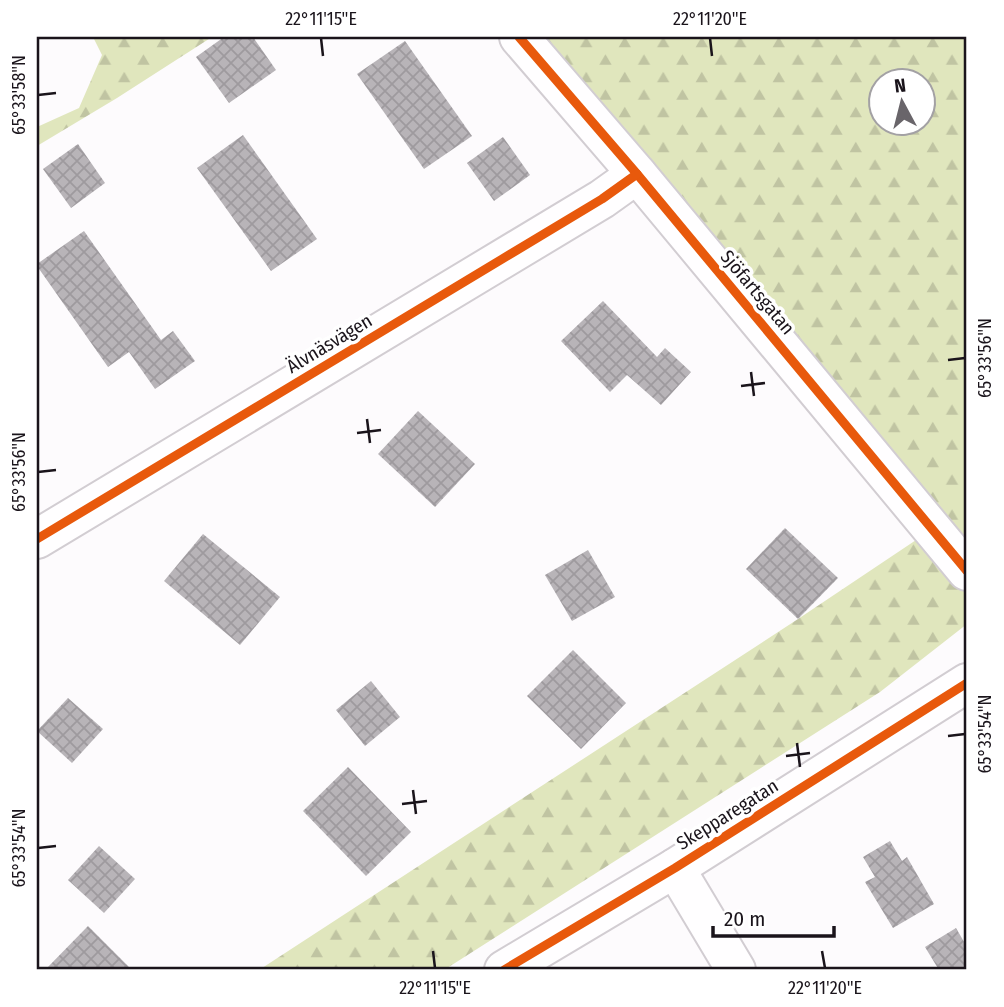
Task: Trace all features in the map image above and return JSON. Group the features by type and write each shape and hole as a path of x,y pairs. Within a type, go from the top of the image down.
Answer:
{"street":[{"name":"Sjöfartsgatan","path":"519,37 637,174 967,571"},
{"name":"Älvnäsvägen","path":"37,539 602,199 637,174"},
{"name":"Skepparegatan","path":"504,970 675,868 967,683"},
{"path":"675,868 736,970"}],"green space":[{"path":"93,37 212,37 37,146 37,127 79,108 102,55"},
{"path":"520,37 967,37 967,624 880,692 444,970 259,970 934,528"}],"building":[{"path":"224,37 253,37 276,70 229,103 196,57"},
{"path":"405,41 472,136 424,169 357,74"},
{"path":"243,135 317,239 271,271 197,168"},
{"path":"503,137 530,175 494,201 467,163"},
{"path":"78,144 105,183 71,208 43,169"},
{"path":"84,231 161,340 173,331 195,361 155,389 129,352 108,367 37,266"},
{"path":"603,301 657,357 665,348 691,372 661,405 627,375 610,392 561,341"},
{"path":"418,411 475,464 435,507 378,454"},
{"path":"785,528 838,578 798,619 746,569"},
{"path":"203,534 280,597 240,645 164,581"},
{"path":"588,550 615,597 572,621 545,575"},
{"path":"573,650 626,703 581,749 527,696"},
{"path":"371,681 400,717 365,746 336,710"},
{"path":"68,698 103,729 72,763 37,731"},
{"path":"348,767 411,832 366,876 303,811"},
{"path":"890,841 902,861 907,857 934,904 893,928 865,882 875,877 863,857"},
{"path":"99,846 135,879 104,913 68,880"},
{"path":"88,926 132,970 45,970"},
{"path":"956,928 967,947 967,970 939,970 925,947"}],"cycle path":[{"path":"519,37 637,174 967,571"},
{"path":"37,539 602,199 637,174"},
{"path":"504,970 675,868 967,683"}]}
